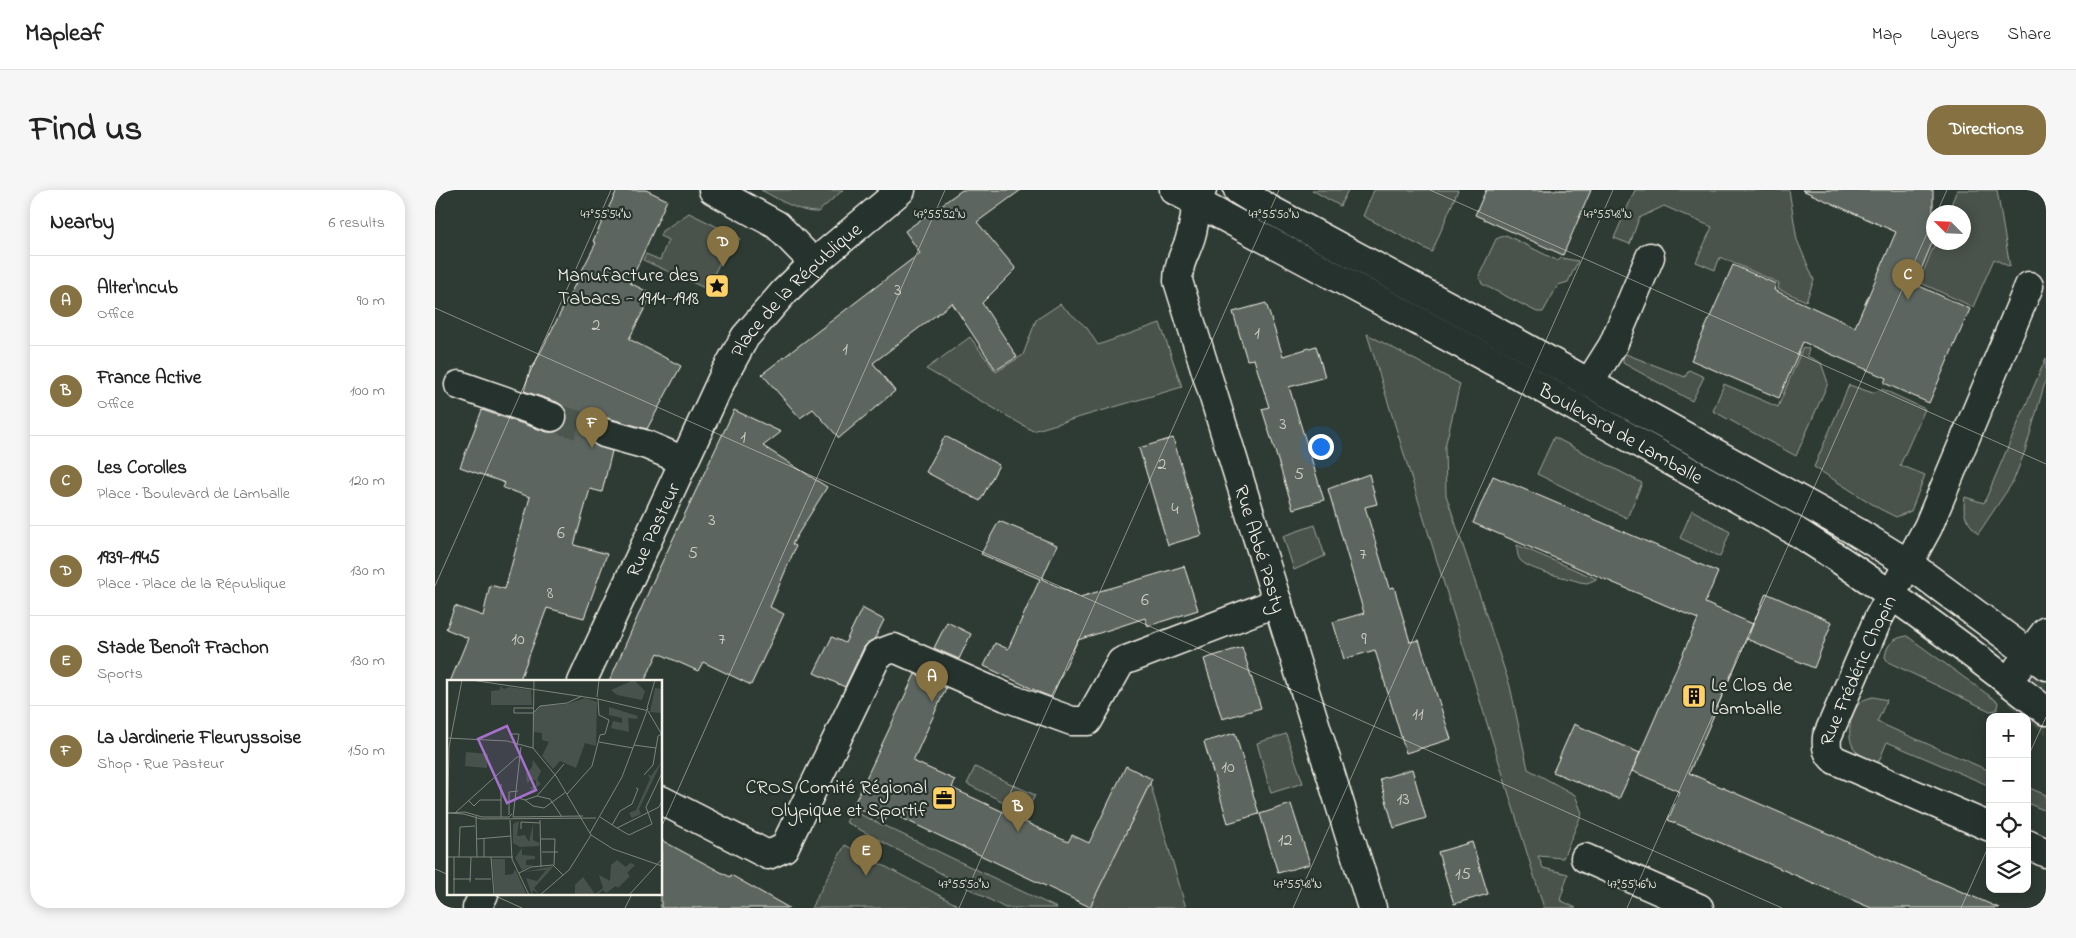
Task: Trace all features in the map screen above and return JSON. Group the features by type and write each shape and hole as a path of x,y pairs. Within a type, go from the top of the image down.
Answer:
{"street":[{"path":"713,190 777,224 814,263"},
{"name":"Place de la République","path":"729,381 745,337 784,292 814,263 901,190"},
{"name":"Boulevard de Lamballe","path":"1238,190 1857,532 1909,564 2038,659"},
{"name":"Boulevard de Lamballe","path":"1191,194 1255,232 1487,357 1797,532 1891,595 2046,711"},
{"name":"Rue Abbé Pasty","path":"1191,194 1191,236 1181,259 1177,281 1372,908"},
{"path":"1589,383 1613,345 1650,257"},
{"name":"Rue Frédéric Chopin","path":"1986,825 1835,760 1828,753 1827,738 1878,619 1929,527 2029,286"},
{"name":"Rue Pasteur","path":"583,680 684,461 729,381"},
{"path":"459,385 552,417"},
{"path":"604,433 647,446 684,461"},
{"path":"663,801 768,855 784,848 878,654 894,648 1006,697 1072,721 1088,721 1121,662 1278,602"},
{"path":"2008,681 2038,659 2046,631"},
{"path":"2031,846 2046,852"},
{"path":"1585,858 1699,908"},
{"path":"477,908 482,896"}],"shaded area":[{"path":"761,190 843,190 818,212 811,212 796,208"},
{"path":"1312,190 1348,190 1340,206"},
{"path":"1374,190 1458,190 1432,252 1363,216"},
{"path":"1635,190 1789,190 1797,240 1814,280 1806,301 1778,289 1779,283 1720,257 1715,270 1696,262 1712,227 1664,206 1639,218 1630,244 1614,238"},
{"path":"1957,190 1997,190 2010,267 1994,259 1973,307 1919,282 1932,250 1971,250 1971,205 1951,205"},
{"path":"689,213 740,238 735,248 727,248 711,280 709,290 643,260 646,254 660,260 668,240 660,236 662,231"},
{"path":"1506,235 1558,261 1561,258 1578,261 1568,282 1558,285 1543,312 1537,312 1482,284 1479,276 1496,239"},
{"path":"1060,304 1087,328 1098,345 1160,323 1182,387 1033,431 926,369 970,337 996,372 1023,355 1036,320"},
{"path":"1367,334 1460,384 1445,447 1446,495 1510,686 1528,769 1575,795 1582,813 1563,858 1538,856 1543,868 1568,874 1560,900 1576,908 1544,908"},
{"path":"1803,347 1809,349 1807,356 1821,363 1828,383 1796,456 1713,411 1724,384 1778,407"},
{"path":"1623,353 1685,377 1689,370 1704,377 1692,401 1623,363"},
{"path":"2046,358 2046,379 2025,451 2013,482 1978,534 1966,517 1964,509 1965,497 1984,503"},
{"path":"1849,385 1873,393 1882,389 1925,409 1900,465 1925,475 1911,511 1896,517 1814,467"},
{"path":"1554,437 1642,483 1627,518 1537,474"},
{"path":"1692,510 1730,532 1720,557 1680,538"},
{"path":"1315,525 1325,556 1294,570 1283,536"},
{"path":"1517,545 1597,579 1587,583 1580,582 1531,567 1520,560"},
{"path":"1907,636 1998,702 1997,710 1990,711 1888,662 1885,657 1889,645 1898,638"},
{"path":"2046,656 2046,735 2031,723 2031,713 2018,713 2009,705"},
{"path":"1873,697 1887,700 1877,722 1986,769 1986,784 1887,742 1878,763 1857,752 1851,740 1850,726 1854,712 1862,701"},
{"path":"1286,734 1303,783 1271,793 1257,743"},
{"path":"975,767 1035,795 1026,813 967,784"},
{"path":"1150,783 1186,908 1089,908"},
{"path":"2031,789 2046,795 2046,811 2031,805"},
{"path":"853,811 1057,908 1005,908 846,822"},
{"path":"845,845 963,908 811,908"}],"building":[{"path":"617,190 646,190 667,200 630,283 652,294 629,339 681,366 647,429 608,418 601,418 593,422 589,428 589,437 593,444 612,451 602,492 590,489 574,545 607,554 584,618 547,608 520,680 451,680 468,638 446,629 455,606 483,616 490,585 505,589 530,497 503,488 505,483 460,467 482,410 547,432 555,432 562,429 567,423 567,414 563,406 557,402 524,391 531,367 533,367 596,243 593,241"},
{"path":"962,190 1021,190 977,222 1016,269 982,303 1017,357 996,370 952,303 873,363 895,391 839,438 813,409 800,418 762,374 920,253 905,231"},
{"path":"1486,190 1591,190 1563,255 1475,215"},
{"path":"1802,190 1933,190 1933,205 1926,205 1926,250 1929,250 1915,284 1970,309 1929,403 1884,383 1886,378 1803,342 1779,398 1691,360 1733,265 1776,284 1774,290 1855,327 1896,232"},
{"path":"1266,303 1283,356 1316,346 1325,377 1289,387 1324,500 1293,509 1262,409 1269,407 1254,359 1247,360 1233,312"},
{"path":"734,410 781,432 763,446 827,487 792,544 796,546 770,607 784,614 751,685 703,662 698,671 658,653 645,680 610,680 655,577"},
{"path":"945,436 999,465 980,501 926,472"},
{"path":"1173,438 1202,535 1168,545 1139,448"},
{"path":"1369,474 1377,504 1365,507 1389,588 1394,587 1410,642 1419,640 1451,739 1406,753 1375,650 1344,659 1333,622 1364,613 1328,489"},
{"name":"Le Clos de Lamballe","path":"1493,476 1718,572 1705,603 1753,624 1689,773 1999,908 1871,908 1668,820 1680,792 1632,771 1698,619 1473,523"},
{"path":"999,521 1057,545 1042,579 1080,597 1184,566 1198,610 1148,626 1145,618 1078,640 1051,697 1041,693 984,666 995,643 1008,649 1040,579 981,554"},
{"path":"1766,593 1832,622 1814,668 1747,639"},
{"path":"862,608 884,620 875,638 864,647 845,687 814,673 832,637 845,643"},
{"path":"947,622 971,634 959,659 934,648"},
{"path":"1242,647 1261,708 1222,719 1204,659"},
{"path":"915,674 946,688 913,761 955,780 952,788 1068,842 1072,835 1089,843 1126,766 1152,779 1090,907 889,812 885,821 853,806"},
{"path":"1574,724 1640,753 1619,799 1553,772"},
{"path":"1235,733 1259,814 1228,823 1204,742"},
{"path":"1412,769 1426,818 1394,828 1380,779"},
{"path":"1291,804 1310,864 1278,873 1260,814"},
{"path":"663,841 730,877 731,875 789,908 661,908 661,896 663,896"},
{"path":"1472,842 1488,894 1454,904 1438,852"}],"tunnel":[{"path":"552,417 604,433"}],"place":[{"name":"1939-1945","path":"723,267"},
{"name":"Manufacture des Tabacs - 1914-1918","path":"717,286"},
{"name":"Les Corolles","path":"1908,300"},
{"name":"La Jardinerie Fleuryssoise","path":"592,448"},
{"name":"Le Clos de Lamballe","path":"1694,696"},
{"name":"Alter'Incub","path":"932,702"},
{"name":"CROS Comité Régional Olypique et Sportif","path":"944,798"},
{"name":"France Active","path":"1018,832"},
{"name":"Stade Benoît Frachon","path":"866,876"}]}
